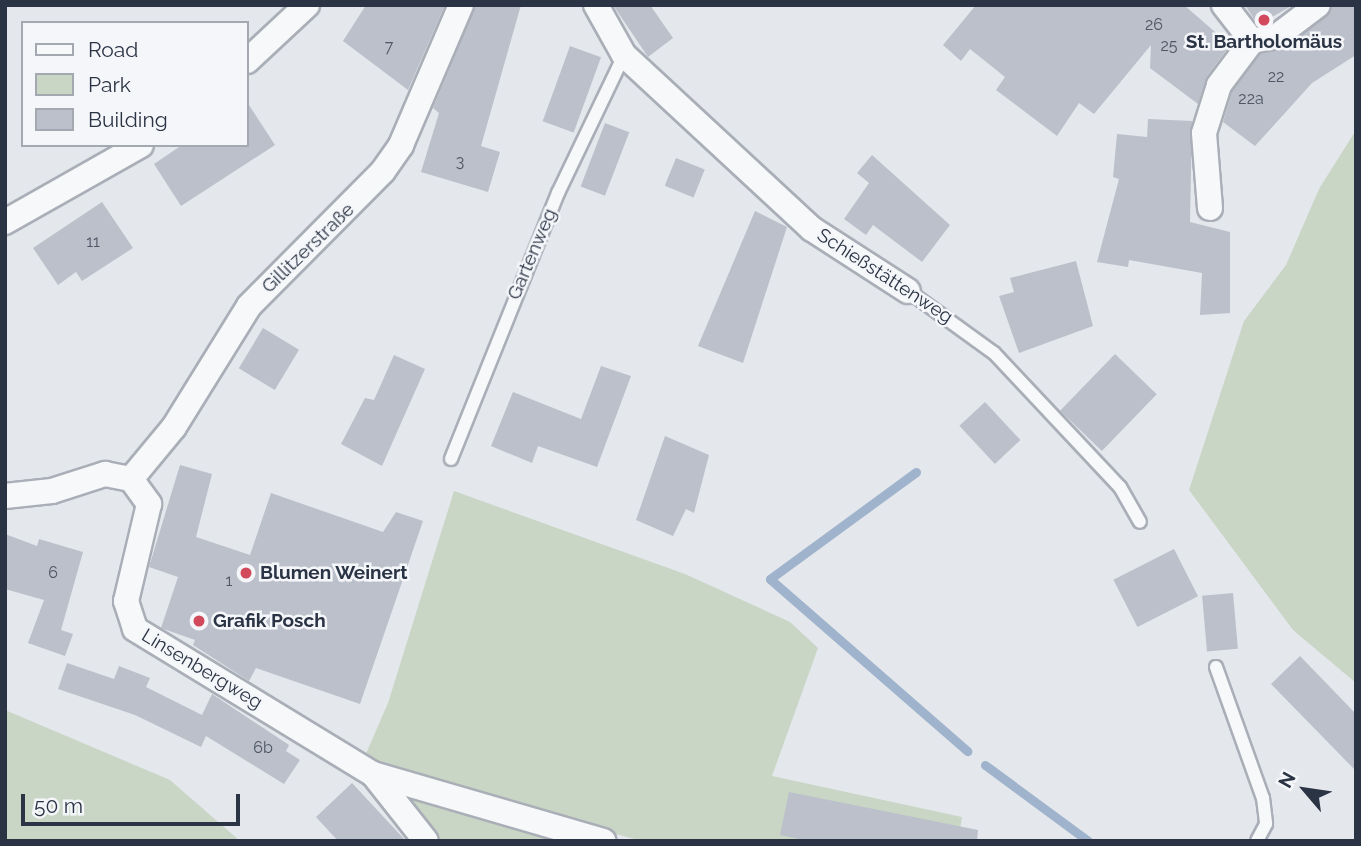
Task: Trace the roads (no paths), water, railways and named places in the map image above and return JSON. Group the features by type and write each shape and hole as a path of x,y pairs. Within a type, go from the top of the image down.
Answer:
{"street":[{"path":"248,60 307,5"},
{"name":"Gillitzerstraße","path":"131,479 174,426 249,306 383,171 461,5"},
{"name":"Schießstättenweg","path":"596,5 624,55 812,229 908,290"},
{"path":"1224,5 1252,41"},
{"path":"1210,208 1208,112 1252,41 1277,36 1318,5"},
{"path":"5,222 137,147"},
{"path":"5,496 52,491 105,474 131,479"},
{"name":"Linsenbergweg","path":"131,479 149,504 126,601 135,629 373,775 603,841"},
{"name":"Linsenbergweg","path":"373,775 426,841"}],"lane":[{"name":"Gartenweg","path":"451,458 552,205 624,55"},
{"name":"Schießstättenweg","path":"908,290 994,353 1120,487 1140,522"},
{"path":"1216,667 1263,798 1266,824 1257,841"}],"waterway":[{"path":"916,472 770,579 967,751"},
{"path":"985,765 1088,841"}],"place":[{"name":"St. Bartholomäus","path":"1264,20"},
{"name":"Blumen Weinert","path":"246,573"},
{"name":"Grafik Posch","path":"199,621"}]}
